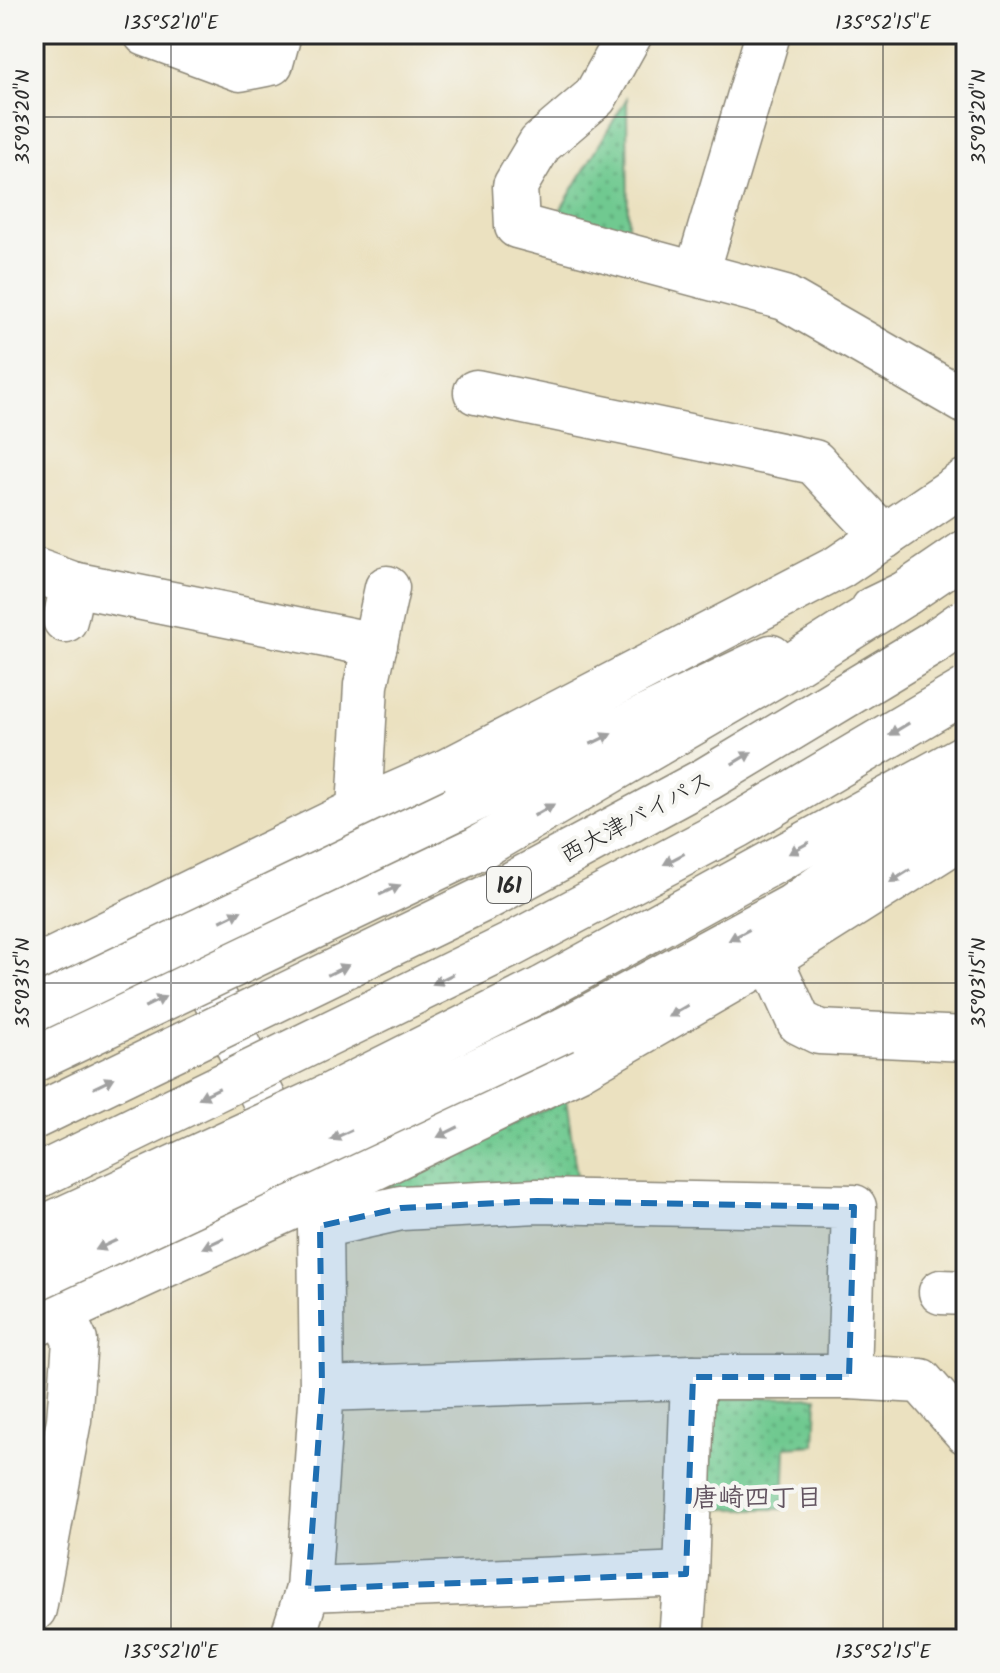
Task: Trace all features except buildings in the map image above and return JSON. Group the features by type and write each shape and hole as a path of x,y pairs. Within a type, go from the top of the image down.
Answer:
{"main road":[{"path":"146,34 240,69 271,63 279,34"},
{"path":"630,34 595,97 540,144 515,186 517,226 785,298 966,402"},
{"path":"697,273 768,34"},
{"path":"476,392 814,462 884,537"},
{"path":"34,969 486,751 839,567 966,481"},
{"path":"34,1060 477,849 794,664 966,552"},
{"path":"359,810 366,685 387,588"},
{"path":"57,592 375,645"},
{"path":"34,1010 906,593"},
{"name":"西大津バイパス","path":"34,1117 486,898 707,779 966,620"},
{"name":"161","path":"34,1178 511,945 736,826 966,690"},
{"path":"34,1232 331,1095 542,989 966,756"},
{"path":"34,1279 564,1030 793,906 966,783"},
{"path":"34,1609 42,1525 69,1420 75,1341 48,1319 316,1212 578,1069 770,958 966,834"},
{"path":"169,903 316,1212 322,1389 308,1589 292,1639"},
{"path":"770,958 799,1022 819,1032 966,1039"},
{"path":"316,1212 537,1201 854,1207 849,1377"},
{"path":"322,1389 693,1377 849,1377 921,1381 966,1432"},
{"path":"681,1639 693,1377"},
{"path":"308,1589 686,1574"}],"highlighted area":[{"path":"537,1201 854,1207 849,1377 693,1377 686,1574 308,1589 322,1389 320,1226 401,1208"}],"green space":[{"path":"627,98 628,239 555,219"},
{"path":"566,1099 579,1191 336,1207"},
{"path":"817,1397 815,1445 786,1447 784,1509 708,1509 708,1399"}],"district":[{"name":"唐崎四丁目","path":"757,1497"}]}
